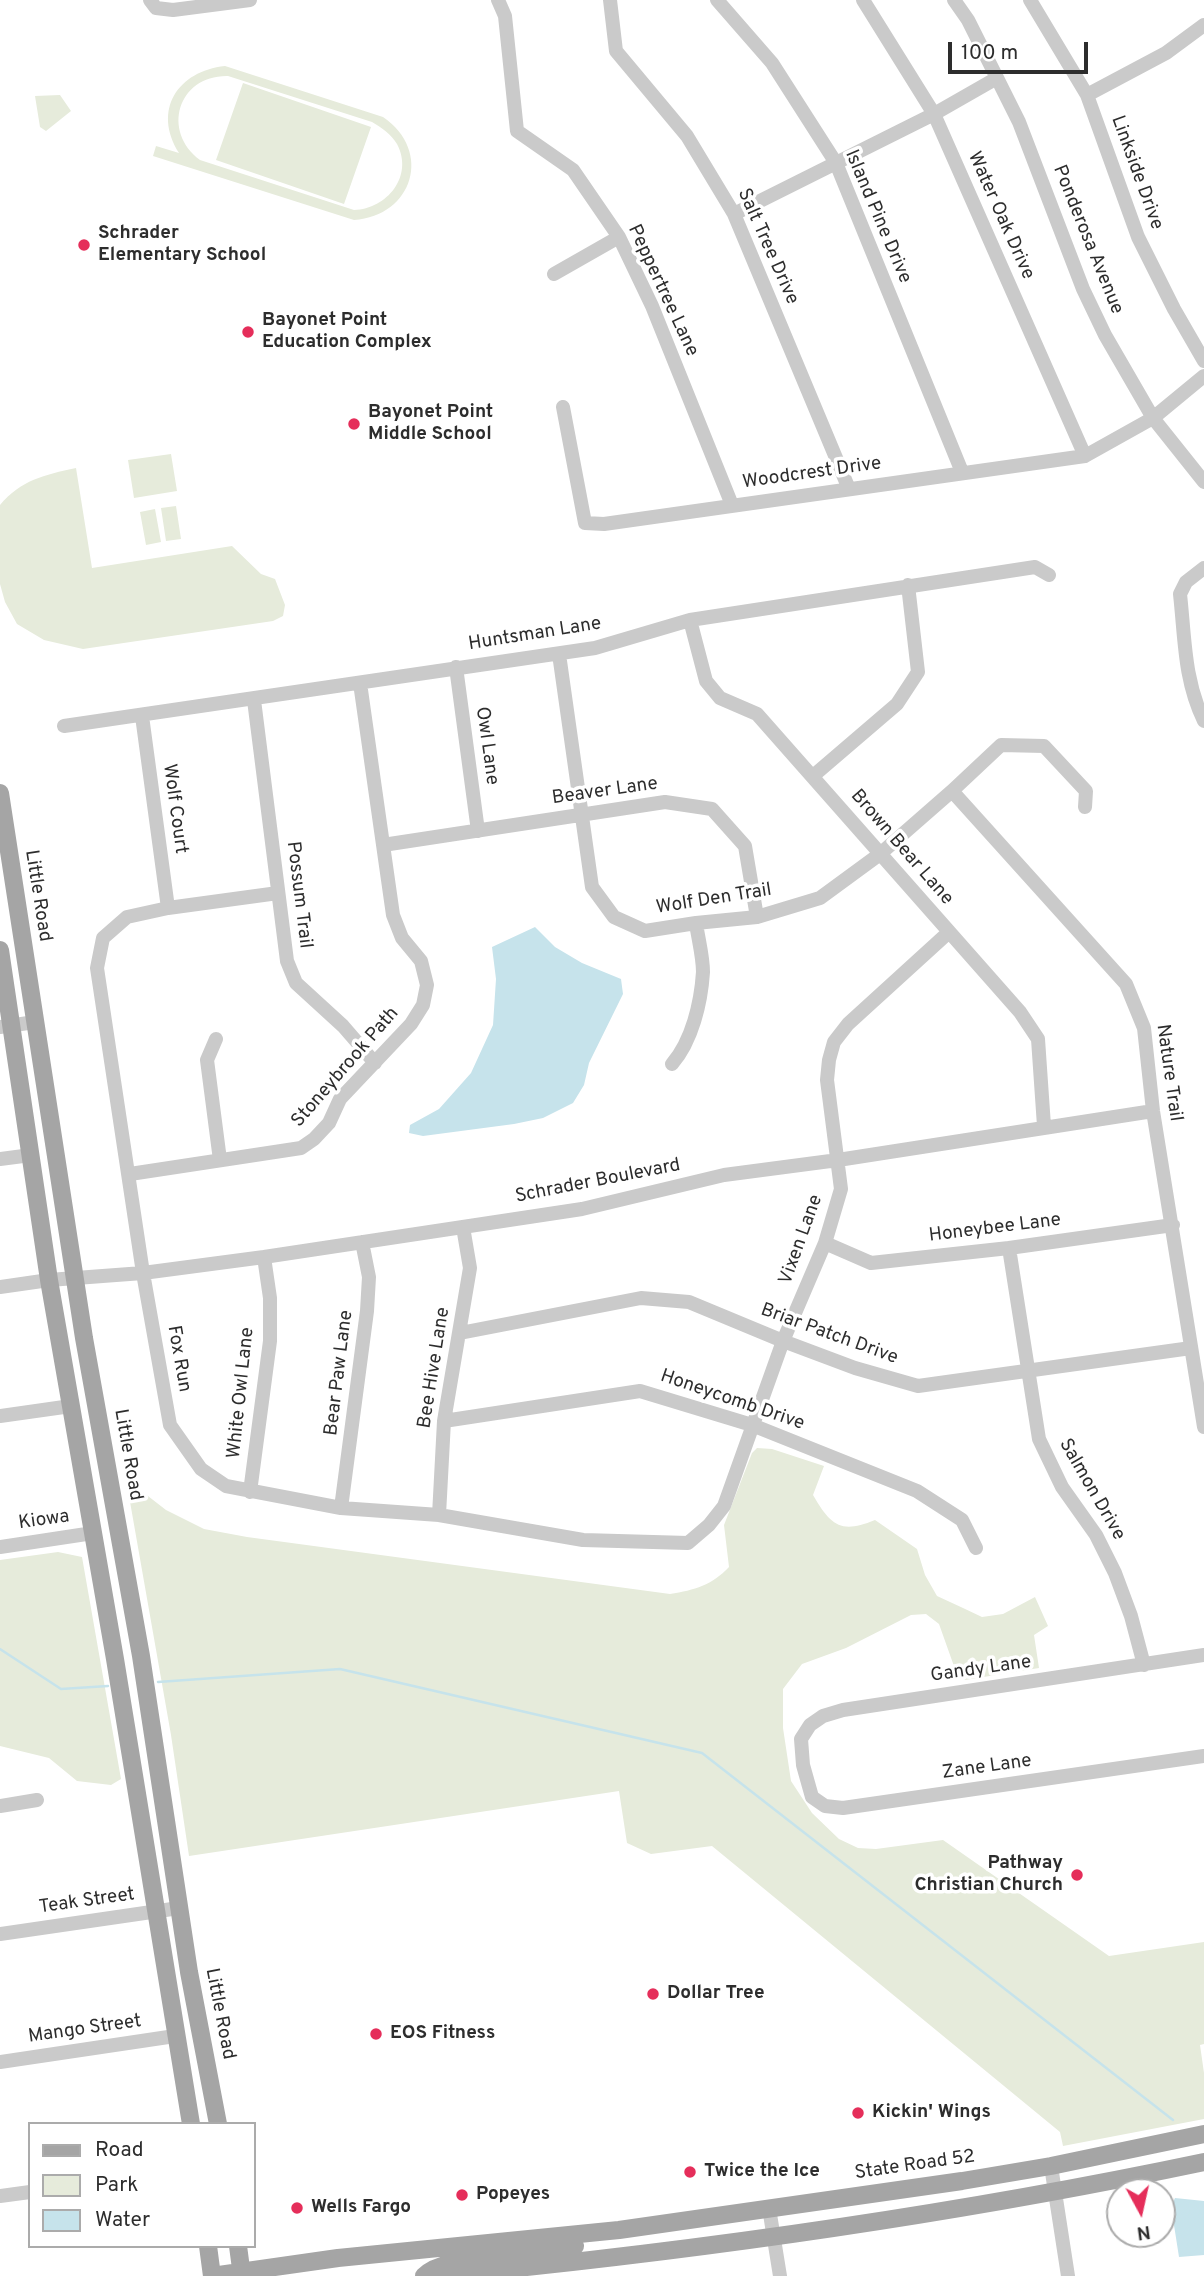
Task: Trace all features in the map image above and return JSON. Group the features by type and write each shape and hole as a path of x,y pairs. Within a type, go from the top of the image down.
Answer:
{"main road":[{"name":"Little Road","path":"0,793 76,1280 141,1656 179,1908 218,2122"},
{"path":"0,950 6,1026 31,1155 191,2122"},
{"name":"State Road 52","path":"212,2276 239,2275 338,2258 613,2231 962,2181 1204,2134"},
{"path":"439,2276 621,2258 1055,2193 1204,2162"},
{"path":"524,2268 526,2258 532,2253 589,2244 613,2231"},
{"path":"424,2276 430,2269 442,2265 511,2254 516,2250 517,2241"},
{"path":"208,2248 212,2276"},
{"path":"238,2248 239,2275"}],"street":[{"path":"150,0 156,8 173,10 250,0"},
{"name":"Peppertree Lane","path":"498,0 505,16 517,131 573,170 619,237 652,306 732,505"},
{"name":"Salt Tree Drive","path":"610,0 616,51 687,136 734,214 849,489"},
{"name":"Island Pine Drive","path":"717,0 772,63 836,163 962,472"},
{"name":"Water Oak Drive","path":"863,0 934,114 1085,456"},
{"name":"Ponderosa Avenue","path":"954,0 968,20 1019,122 1083,289 1105,335 1153,418 1204,482"},
{"name":"Linkside Drive","path":"1030,0 1087,95 1138,237 1174,309 1204,360"},
{"path":"1087,95 1166,53 1204,25"},
{"path":"734,214 934,114 997,78"},
{"path":"554,274 619,237"},
{"name":"Woodcrest Drive","path":"563,407 585,523 604,524 1085,456 1153,418 1204,376"},
{"name":"Huntsman Lane","path":"64,726 595,648 690,620 908,585 1035,567 1049,575"},
{"path":"1204,568 1186,582 1180,594 1191,693 1204,721"},
{"path":"813,776 897,704 918,672 908,585"},
{"name":"Brown Bear Lane","path":"690,620 706,681 720,698 757,714 1020,1012 1038,1039 1044,1126"},
{"name":"Wolf Den Trail","path":"559,653 592,887 614,917 645,931 757,917 820,898 880,854 1001,744 1044,746 1086,791 1086,807"},
{"name":"Owl Lane","path":"456,667 478,831"},
{"name":"Stoneybrook Path","path":"130,1174 301,1148 314,1139 329,1122 341,1099 411,1024 423,1005 427,985 421,961 402,938 393,915 360,683"},
{"name":"Possum Trail","path":"254,700 287,961 296,983 343,1026 374,1063"},
{"name":"Wolf Court","path":"142,716 168,908"},
{"name":"Nature Trail","path":"952,791 1126,984 1144,1028 1153,1111 1204,1427"},
{"name":"Beaver Lane","path":"383,845 665,802 712,809 745,846 757,917"},
{"name":"Fox Run","path":"278,893 168,908 127,917 103,938 97,968 143,1273 170,1425 201,1469 226,1486 250,1492 341,1508 439,1515 583,1540 688,1543"},
{"path":"672,1065 683,1051 696,1009 703,970 695,923"},
{"name":"Vixen Lane","path":"688,1543 709,1525 724,1506 783,1341 824,1243 842,1189 828,1080 829,1060 834,1042 848,1024 950,932"},
{"path":"6,1026 35,1022"},
{"path":"216,1039 207,1060 220,1160"},
{"name":"Schrader Boulevard","path":"0,1287 143,1273 264,1257 582,1209 724,1175 1153,1111"},
{"path":"0,1159 31,1155"},
{"name":"Honeybee Lane","path":"824,1243 871,1263 1009,1248 1173,1225"},
{"name":"Bee Hive Lane","path":"439,1515 444,1421 470,1268 463,1227"},
{"name":"Bear Paw Lane","path":"341,1508 367,1311 369,1277 362,1242"},
{"name":"Salmon Drive","path":"1009,1248 1039,1439 1062,1487 1096,1535 1115,1573 1144,1665"},
{"name":"White Owl Lane","path":"250,1492 270,1341 270,1298 264,1257"},
{"name":"Briar Patch Drive","path":"460,1333 641,1297 689,1302 855,1368 918,1386 1191,1348"},
{"name":"Honeycomb Drive","path":"444,1421 640,1391 752,1425 917,1491 962,1520 976,1548"},
{"path":"0,1416 71,1406"},
{"name":"Kiowa","path":"0,1547 93,1533"},
{"name":"Gandy Lane","path":"803,1765 801,1739 810,1724 823,1716 844,1710 1204,1655"},
{"name":"Zane Lane","path":"803,1765 812,1797 825,1806 843,1808 1204,1756"},
{"path":"0,1806 37,1800"},
{"name":"Teak Street","path":"0,1934 179,1908"},
{"name":"Mango Street","path":"0,2062 176,2036"},
{"path":"1051,2165 1068,2276"},
{"path":"0,2196 28,2192"},
{"path":"769,2208 780,2276"}],"green space":[{"path":"225,66 383,117 399,131 408,147 411,163 409,180 402,195 390,207 374,216 354,220 153,156 156,146 179,153 171,137 169,108 174,95 183,84 208,69","holes":["228,76 372,122 397,144 401,156 400,179 387,197 377,204 354,210 200,160 188,148 181,134 179,120 187,94 197,85 211,78"]},
{"path":"243,83 371,127 344,204 216,160"},
{"path":"60,95 71,111 46,131 40,127 35,96"},
{"path":"171,454 177,491 134,498 128,460"},
{"path":"76,468 92,568 232,546 261,574 275,579 285,605 283,616 273,621 83,649 44,640 17,624 5,602 0,584 0,505 25,484"},
{"path":"176,506 181,539 166,541 161,508"},
{"path":"155,509 161,542 146,545 140,512"},
{"path":"757,1448 772,1449 824,1466 813,1495 825,1514 845,1526 875,1520 917,1549 925,1575 937,1596 982,1617 1003,1614 1035,1597 1048,1626 1034,1635 1039,1668 965,1680 955,1669 939,1624 926,1614 911,1615 846,1648 802,1664 783,1689 783,1728 791,1781 812,1813 839,1839 858,1848 876,1849 943,1840 1109,1956 1204,1942 1204,2044 1200,2045 1204,2073 1204,2119 1063,2146 1060,2132 712,1846 651,1854 627,1843 619,1791 189,1856 171,1735 126,1479 166,1510 204,1529 670,1594 702,1586 729,1567 724,1525 752,1453"},
{"path":"58,1552 82,1557 121,1779 111,1785 77,1781 49,1758 0,1746 0,1560"}],"water":[{"path":"535,927 555,947 582,963 621,979 623,994 589,1063 584,1085 573,1103 543,1118 514,1124 423,1136 409,1133 410,1125 439,1109 471,1073 493,1025 496,979 492,947"},
{"path":"1176,2198 1204,2201 1204,2255 1179,2257"}],"waterway":[{"path":"0,1649 61,1689 108,1686"},
{"path":"158,1682 340,1669 702,1753 1173,2120"}],"place":[{"name":"Schrader Elementary School","path":"84,245"},
{"name":"Bayonet Point Education Complex","path":"248,332"},
{"name":"Bayonet Point Middle School","path":"354,424"},
{"name":"Pathway Christian Church","path":"1077,1875"},
{"name":"Dollar Tree","path":"653,1994"},
{"name":"EOS Fitness","path":"376,2034"},
{"name":"Kickin' Wings","path":"858,2113"},
{"name":"Twice the Ice","path":"690,2172"},
{"name":"Popeyes","path":"462,2195"},
{"name":"Wells Fargo","path":"297,2208"}]}
